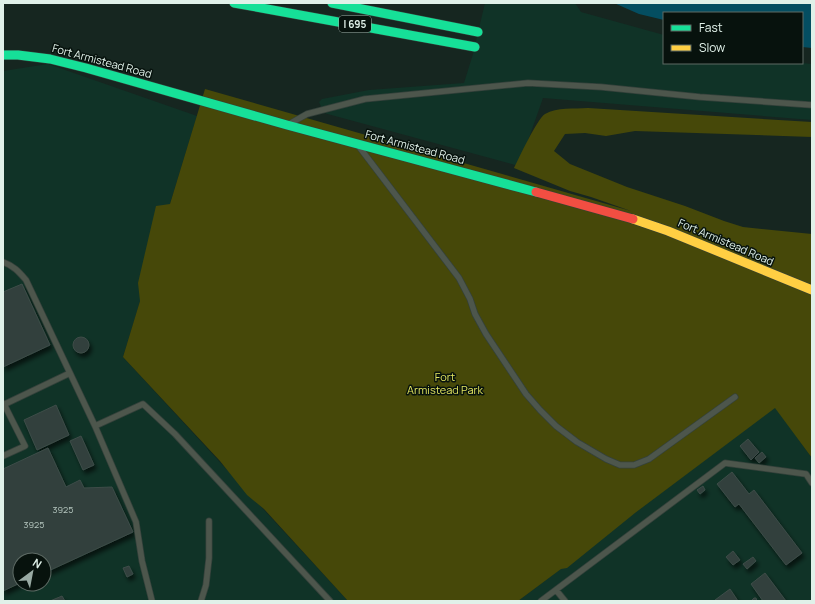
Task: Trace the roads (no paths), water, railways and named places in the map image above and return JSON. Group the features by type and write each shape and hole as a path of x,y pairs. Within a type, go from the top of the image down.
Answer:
{"main road":[{"name":"I 695","path":"234,3 475,47"},
{"name":"I 695","path":"332,3 478,32"},
{"name":"Fort Armistead Road","path":"3,55 18,55 50,59 287,125 622,215 668,231 812,290"}],"lane":[{"path":"287,125 307,114 347,102 528,83 601,87 700,97 812,105"},
{"path":"357,144 459,278 486,334 526,394 556,426 576,442 620,465 634,465 649,459 735,398"},
{"path":"3,262 18,270 26,280 95,426 136,522 142,561 152,601"},
{"path":"3,456 25,446 4,405 70,373"},
{"path":"95,426 143,404 175,434 330,601"},
{"path":"541,601 725,463 806,474 812,483"},
{"path":"201,601 206,585 209,558 209,521"},
{"path":"556,590 565,601"}],"water":[{"path":"614,3 812,3 812,48 803,47 803,12 663,12 663,20 639,14"}],"park label":[{"name":"Fort Armistead Park","path":"445,383"}]}
